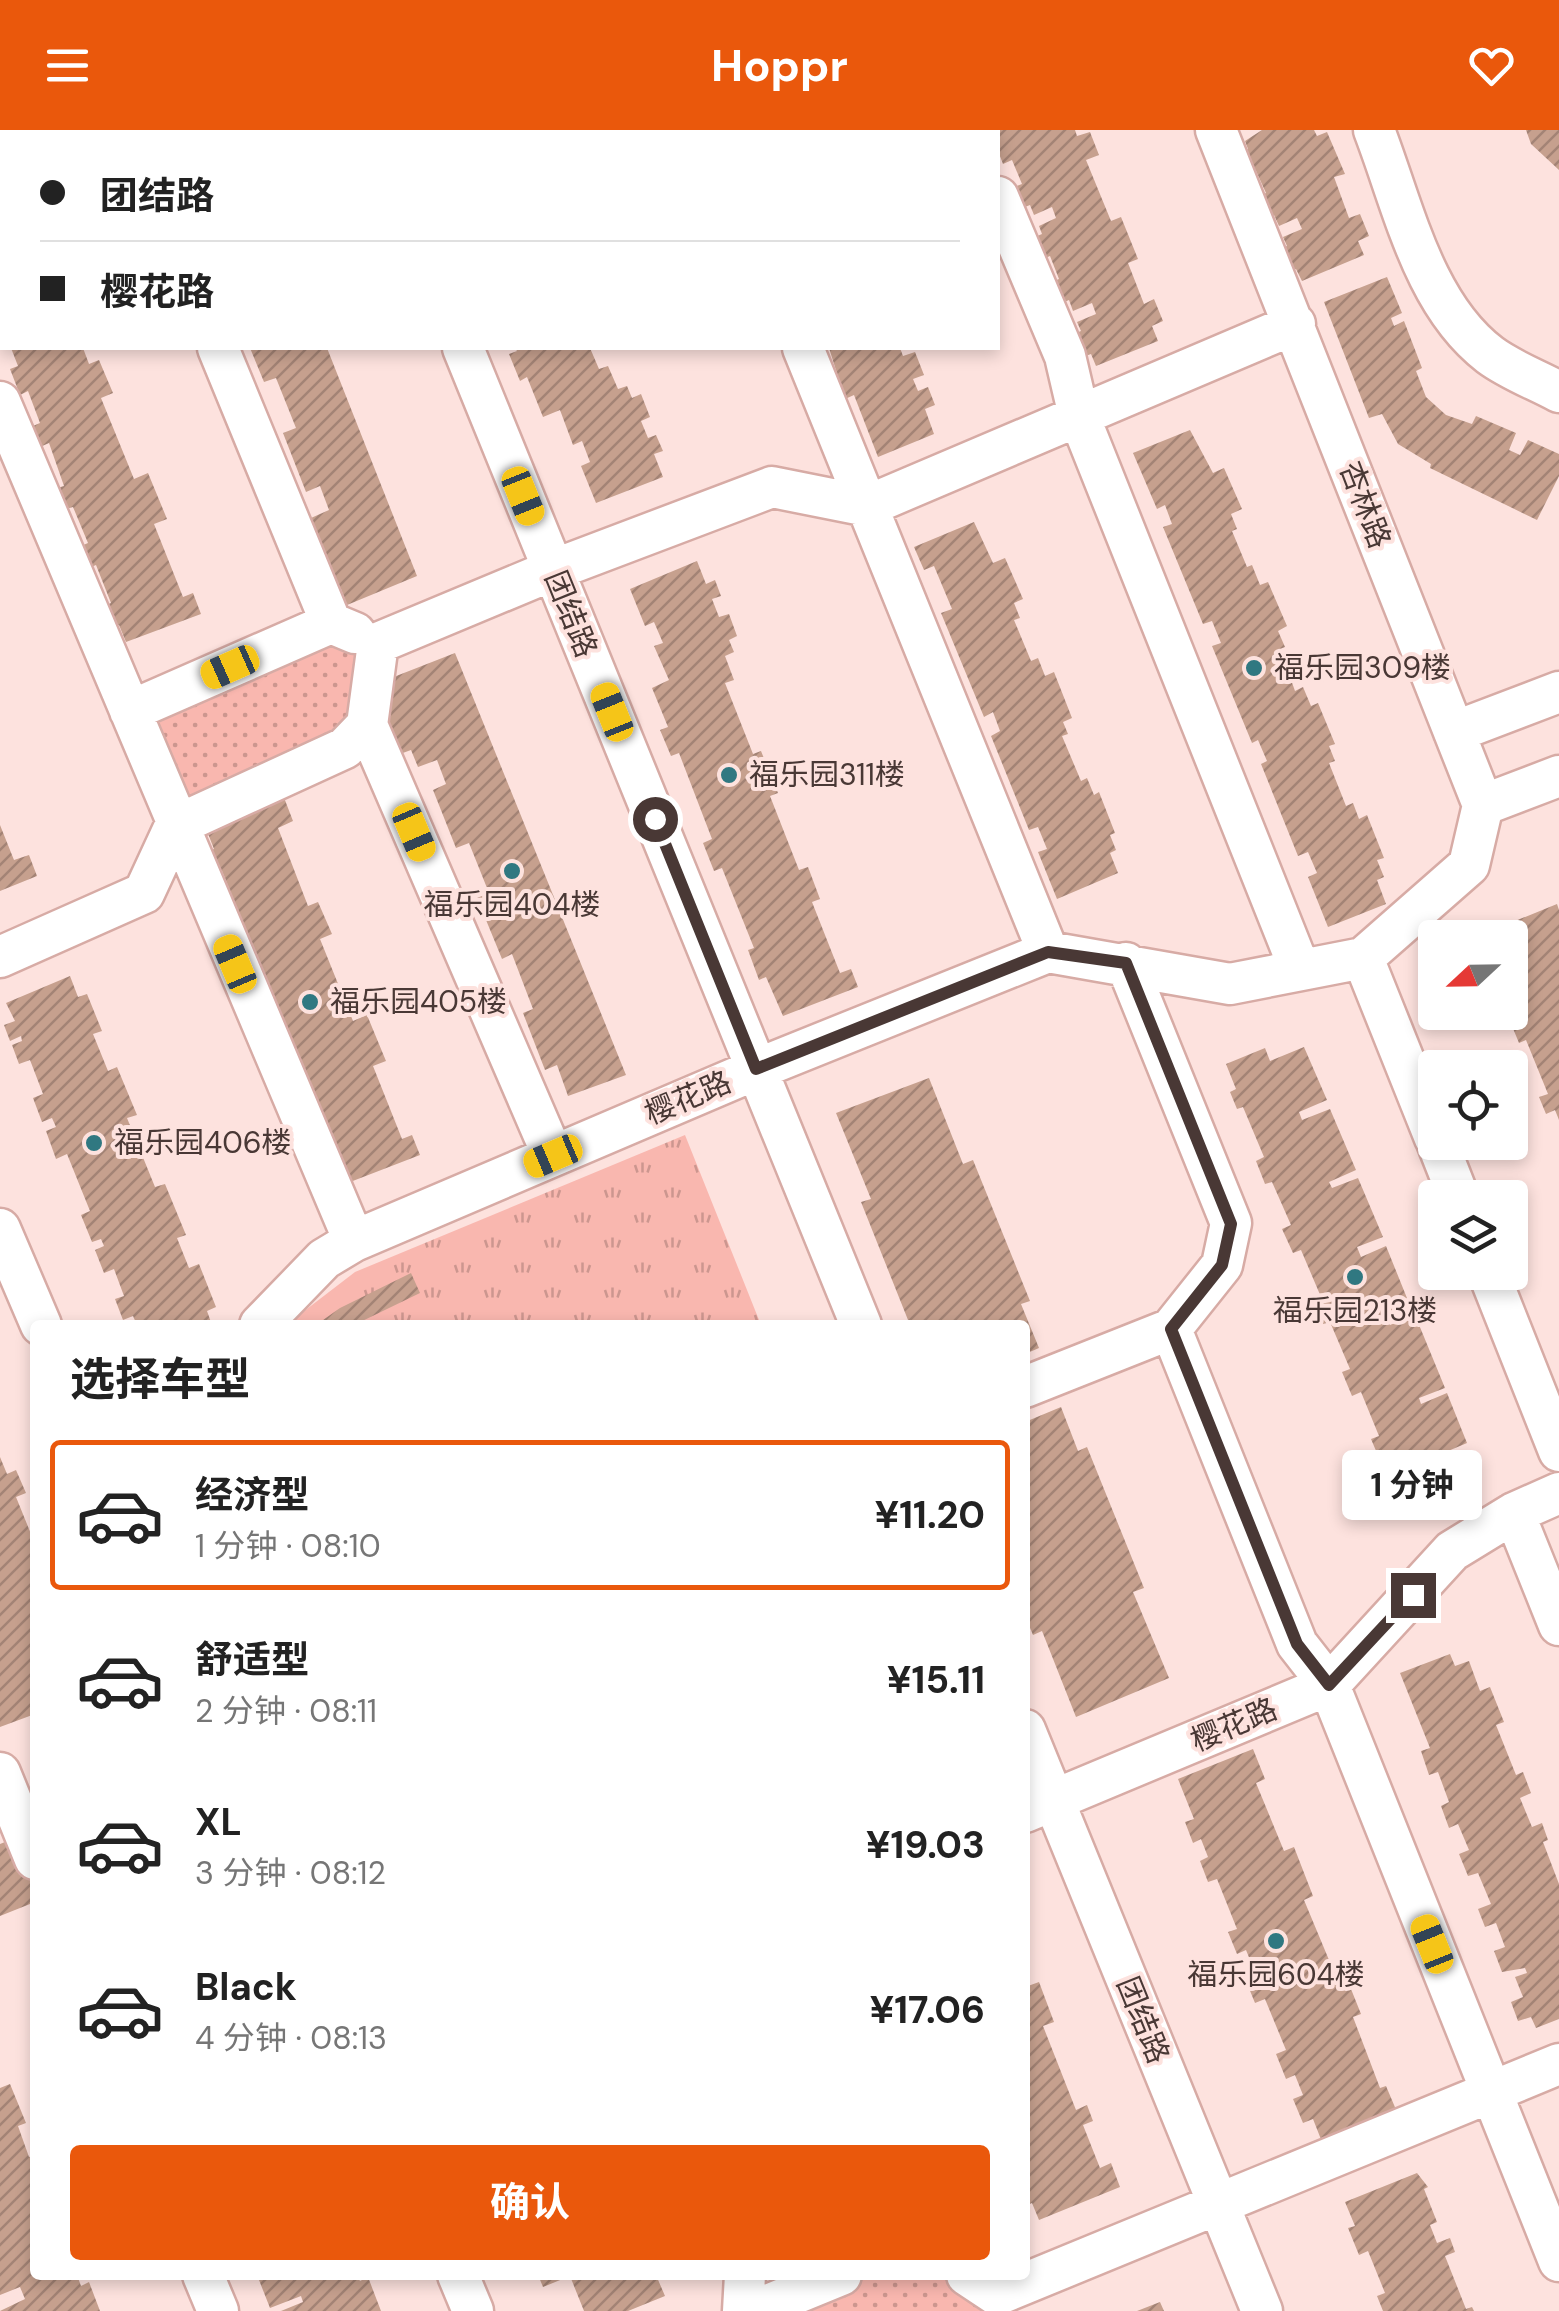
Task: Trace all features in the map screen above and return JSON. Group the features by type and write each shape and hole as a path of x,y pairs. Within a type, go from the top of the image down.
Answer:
{"street":[{"name":"杏林路","path":"1216,130 1483,805"},
{"path":"1374,130 1432,282 1458,325 1492,356 1559,392"},
{"path":"1000,202 1065,356 1079,416 1300,970"},
{"path":"219,350 331,623 378,643 553,570 772,487 867,506 1295,324"},
{"name":"团结路","path":"464,350 858,1320"},
{"path":"805,350 1048,952"},
{"path":"0,402 175,826 354,1241"},
{"path":"130,712 331,623"},
{"path":"378,643 367,724 553,1156"},
{"path":"1454,732 1559,692"},
{"path":"0,957 144,893 175,826 345,748 367,724"},
{"path":"1418,1094 1364,958 1469,865 1483,805 1559,776"},
{"name":"樱花路","path":"265,1320 324,1259 354,1241 756,1069 1048,952 1230,984 1364,958"},
{"path":"1030,1385 1171,1329 1222,1265 1231,1224 1126,963"},
{"path":"0,1229 39,1320"},
{"path":"1495,1290 1559,1450"},
{"path":"1171,1329 1297,1644 1329,1685 1559,2261"},
{"name":"樱花路","path":"1039,1806 1329,1685 1452,1551 1514,1513 1559,1493"},
{"path":"1514,1513 1559,1626"},
{"name":"团结路","path":"1030,1757 1039,1806 1219,2206 1262,2311"},
{"path":"12,1795 30,1845"},
{"path":"1003,2292 1559,2064"},
{"path":"205,2280 218,2311"},
{"path":"460,2280 473,2311"},
{"path":"744,2311 745,2280"},
{"path":"753,2311 829,2280"}],"green space":[{"path":"332,626 375,645 364,725 177,823 129,704"},
{"path":"685,1135 759,1320 293,1320 355,1272"},
{"path":"833,2280 967,2280 991,2296 983,2311 754,2311"}],"building":[{"path":"1000,130 1075,130 1077,136 1090,132 1099,155 1086,160 1111,221 1121,217 1138,259 1128,263 1144,304 1154,299 1163,321 1152,326 1158,341 1096,366 1091,354 1083,357 1074,334 1081,331 1077,322 1096,314 1092,303 1073,311 1069,300 1062,303 1052,282 1059,279 1050,256 1043,259 1035,237 1042,234 1039,226 1056,218 1052,207 1034,215 1030,205 1020,209 1011,188 1022,184 1012,160 1003,164"},
{"path":"1262,130 1314,130 1317,136 1327,132 1345,174 1334,177 1349,218 1360,214 1369,236 1358,241 1364,255 1302,281 1296,269 1289,272 1279,249 1287,246 1283,237 1302,229 1297,218 1279,226 1274,215 1268,218 1259,196 1266,193 1256,171 1250,174 1240,153 1248,149 1245,141"},
{"path":"1526,130 1559,130 1559,170 1531,144"},
{"path":"1387,277 1402,313 1391,318 1394,326 1404,321 1422,368 1416,371 1426,397 1446,415 1472,424 1476,416 1516,433 1509,450 1520,455 1528,440 1559,454 1559,476 1537,520 1430,468 1431,464 1398,444 1382,414 1369,418 1324,302"},
{"path":"12,350 84,350 89,364 99,360 113,393 101,398 134,479 148,473 167,519 154,524 183,597 193,593 201,614 126,642 119,625 111,628 103,606 111,603 96,565 89,568 81,546 88,543 73,507 66,509 57,488 64,486 49,443 40,447 33,426 40,423 28,391 20,395 10,369 18,366"},
{"path":"251,350 328,350 417,576 347,605 341,589 329,594 307,540 318,535 311,518 329,510 320,486 306,492 283,433 296,428 276,378 264,382"},
{"path":"591,350 599,369 608,366 618,389 627,386 632,398 641,394 650,417 641,421 648,438 656,435 663,451 654,454 663,477 596,503 581,466 590,462 582,441 573,445 560,410 543,417 527,377 520,381 509,354"},
{"path":"830,350 901,350 903,356 915,352 924,375 913,379 918,391 928,387 935,405 925,409 934,434 878,457 854,395 845,399"},
{"name":"福乐园309楼","path":"1190,430 1213,473 1224,468 1242,509 1231,514 1237,529 1232,531 1247,567 1252,565 1260,585 1268,582 1287,626 1278,631 1285,647 1280,649 1295,691 1303,687 1311,706 1318,703 1335,744 1329,746 1335,761 1329,763 1346,806 1353,803 1359,819 1367,815 1384,858 1377,860 1384,877 1377,880 1386,904 1328,927 1308,877 1317,873 1308,852 1298,856 1261,764 1267,761 1258,740 1252,743 1212,646 1221,643 1212,621 1203,624 1163,527 1172,524 1165,505 1157,509 1133,453"},
{"path":"974,522 993,563 1005,558 1023,599 1014,603 1020,618 1014,620 1031,661 1038,658 1045,676 1054,672 1072,718 1063,722 1068,734 1062,736 1081,781 1087,778 1094,795 1099,792 1115,833 1110,835 1116,850 1110,853 1118,873 1057,899 1038,852 1047,849 1038,827 1029,830 991,736 1000,731 993,712 984,717 941,613 952,609 934,566 924,570 914,547"},
{"name":"福乐园311楼","path":"697,561 706,584 715,580 721,596 712,599 719,617 729,614 737,636 729,640 734,652 725,656 734,680 725,683 753,754 761,751 778,793 770,796 799,870 808,867 820,899 812,902 840,973 851,969 858,987 783,1016 766,977 759,980 748,950 754,948 722,868 714,871 703,843 712,839 679,753 671,756 660,730 668,727 652,688 669,680 654,646 663,643 654,622 645,626 630,589"},
{"name":"福乐园404楼","path":"455,653 626,1075 568,1096 557,1065 545,1070 523,1013 533,1009 512,954 502,959 477,898 489,893 469,843 456,848 433,790 446,784 437,760 418,767 411,750 400,754 379,700 391,695 386,680"},
{"name":"福乐园405楼","path":"283,795 293,821 278,828 308,906 318,902 332,934 320,939 353,1021 367,1015 386,1061 373,1066 402,1139 412,1135 420,1155 345,1184 252,968 259,965 247,933 239,936 229,911 237,908 222,871 214,874 205,852 214,849 205,826"},
{"path":"0,825 14,860 29,855 37,876 0,891"},
{"path":"1557,904 1559,910 1559,1120 1555,1110 1546,1114 1539,1097 1548,1094 1526,1040 1519,1043 1514,1030 1528,1030 1528,920 1518,920"},
{"name":"福乐园406楼","path":"70,976 78,997 87,994 102,1031 93,1034 108,1071 117,1067 137,1115 127,1118 155,1187 165,1184 186,1235 177,1238 189,1268 199,1264 216,1307 207,1311 210,1320 135,1320 133,1316 123,1320 115,1299 124,1296 114,1269 104,1273 95,1250 104,1246 101,1239 92,1242 81,1215 90,1211 67,1154 56,1159 46,1131 56,1127 52,1118 42,1122 33,1098 43,1094 30,1060 19,1064 12,1045 22,1041 21,1036 10,1041 4,1025 15,1021 6,1003"},
{"name":"福乐园213楼","path":"1304,1047 1327,1100 1299,1112 1302,1120 1330,1109 1356,1170 1329,1182 1332,1188 1358,1178 1383,1237 1357,1247 1361,1257 1386,1246 1411,1308 1387,1318 1390,1325 1415,1315 1445,1388 1419,1398 1421,1404 1447,1393 1467,1443 1441,1454 1444,1460 1396,1480 1388,1462 1382,1465 1371,1439 1379,1436 1361,1392 1352,1396 1342,1372 1350,1369 1330,1322 1323,1324 1313,1301 1321,1297 1301,1250 1293,1253 1282,1229 1291,1225 1272,1182 1265,1184 1256,1161 1264,1157 1243,1107 1237,1109 1230,1092 1236,1089 1226,1064 1265,1048 1270,1061"},
{"path":"929,1078 963,1164 973,1160 1030,1301 1021,1304 1028,1320 908,1320 861,1202 871,1199 836,1113"},
{"path":"411,1273 420,1293 364,1320 323,1320"},
{"path":"1030,1326 1039,1348 1030,1352"},
{"path":"1061,1407 1078,1451 1087,1447 1144,1588 1133,1592 1169,1678 1076,1717 1042,1631 1033,1635 1030,1628 1030,1420"},
{"path":"0,1457 7,1474 16,1470 26,1493 16,1497 30,1532 30,1716 0,1727"},
{"path":"1450,1654 1455,1666 1469,1661 1480,1691 1490,1687 1504,1722 1496,1725 1516,1775 1523,1772 1531,1793 1520,1798 1532,1827 1542,1823 1548,1840 1543,1842 1559,1884 1559,2019 1536,2028 1531,2017 1518,2021 1511,2002 1523,1997 1515,1977 1527,1973 1525,1968 1502,1972 1494,1951 1505,1947 1496,1923 1485,1927 1478,1909 1491,1904 1478,1873 1468,1876 1459,1854 1469,1850 1458,1824 1449,1828 1441,1806 1449,1802 1438,1772 1429,1775 1421,1751 1430,1748 1400,1673"},
{"name":"福乐园604楼","path":"1253,1749 1265,1779 1256,1783 1284,1851 1294,1847 1313,1896 1304,1900 1334,1972 1343,1969 1361,2014 1353,2017 1380,2088 1386,2086 1397,2112 1322,2142 1313,2119 1303,2123 1293,2099 1303,2095 1295,2075 1286,2079 1276,2054 1286,2050 1265,1999 1255,2003 1246,1981 1257,1977 1246,1950 1237,1954 1228,1932 1237,1929 1217,1879 1208,1882 1200,1861 1208,1857 1201,1839 1193,1843 1185,1822 1194,1819 1178,1779"},
{"path":"15,1838 30,1876 30,1904 0,1916 0,1844"},
{"path":"1039,1982 1054,2022 1043,2026 1076,2110 1087,2105 1093,2121 1083,2125 1100,2168 1111,2163 1120,2187 1039,2220 1032,2203 1030,1985"},
{"path":"10,2084 26,2123 18,2126 30,2157 30,2280 79,2280 81,2286 89,2282 100,2311 0,2311 25,2299 20,2287 0,2295 0,2088"},
{"path":"1417,2173 1428,2187 1424,2189 1437,2222 1430,2225 1437,2243 1450,2238 1455,2252 1445,2256 1466,2309 1472,2307 1474,2311 1383,2311 1377,2296 1385,2293 1368,2251 1359,2255 1348,2228 1355,2226 1345,2202"},
{"path":"259,2280 369,2280 381,2311 281,2311 303,2302 301,2296 270,2308"},
{"path":"540,2280 560,2280 543,2287"},
{"path":"572,2280 658,2280 665,2296 628,2311 584,2311"},
{"path":"1160,2302 1164,2311 1137,2311"}],"place":[{"name":"福乐园309楼","path":"1254,668"},
{"name":"福乐园311楼","path":"729,775"},
{"name":"福乐园404楼","path":"512,871"},
{"name":"福乐园405楼","path":"310,1002"},
{"name":"福乐园406楼","path":"94,1143"},
{"name":"福乐园213楼","path":"1355,1277"},
{"name":"福乐园604楼","path":"1276,1941"}],"route":[{"path":"655,819 756,1069 1048,952 1126,963 1231,1224 1222,1265 1171,1329 1297,1644 1329,1685 1413,1595"}]}
